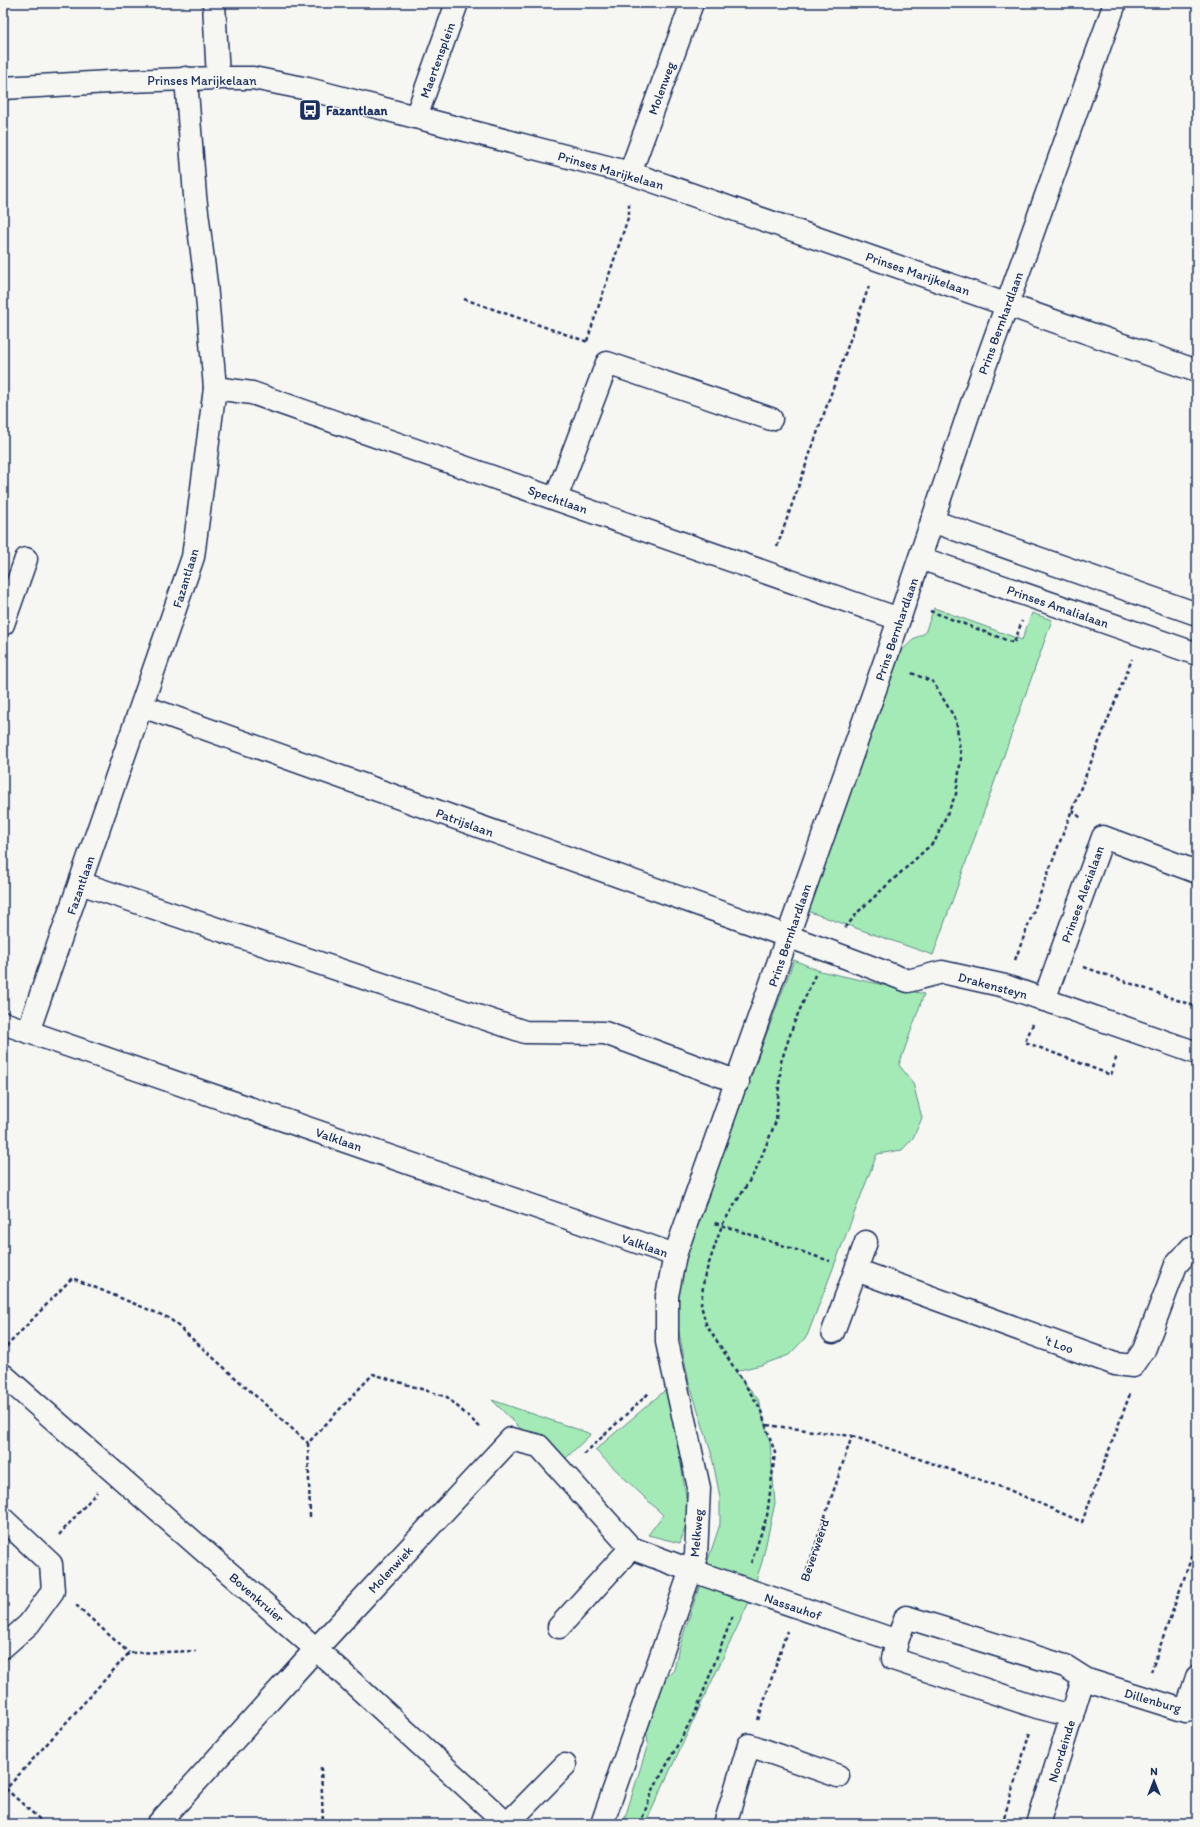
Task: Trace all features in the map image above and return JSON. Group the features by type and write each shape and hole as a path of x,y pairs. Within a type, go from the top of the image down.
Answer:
{"street":[{"path":"214,3 218,78"},
{"name":"Maertensplein","path":"416,117 457,3"},
{"name":"Molenweg","path":"630,173 692,3"},
{"name":"Prins Bernhardlaan","path":"675,1255 738,1082 885,661 976,391 1115,3"},
{"name":"Prinses Marijkelaan","path":"3,88 186,78 253,78 308,90 630,173 1197,370"},
{"name":"Fazantlaan","path":"28,1032 193,557 215,388 206,284 195,196 186,78"},
{"path":"556,498 607,363 771,419"},
{"name":"Spechtlaan","path":"215,388 252,393 768,572 902,610"},
{"path":"932,521 1197,614"},
{"name":"Prinses Amalialaan","path":"920,558 1197,654"},
{"path":"3,624 26,559"},
{"name":"Patrijslaan","path":"142,706 788,938"},
{"name":"Prinses Alexialaan","path":"1044,1000 1103,838 1197,872"},
{"path":"80,884 525,1032 605,1034 738,1082"},
{"name":"Drakensteyn","path":"788,938 826,950 908,981 942,972 1006,986 1197,1053"},
{"name":"Valklaan","path":"3,1024 675,1255"},
{"path":"833,1332 866,1242"},
{"path":"1133,1366 1144,1350 1176,1265 1191,1248 1197,1248"},
{"name":"Melkweg","path":"602,1824 696,1556 699,1488 667,1342 667,1296 675,1255"},
{"name":"'t Loo","path":"856,1270 1115,1364 1133,1366"},
{"name":"Bovenkruier","path":"3,1375 316,1649 507,1824 565,1765"},
{"name":"Molenwiek","path":"158,1824 316,1649 511,1439 539,1446 631,1548 690,1570"},
{"path":"3,1519 48,1567 53,1591 29,1624 3,1647"},
{"path":"559,1627 631,1548"},
{"name":"Nassauhof","path":"690,1570 897,1641"},
{"path":"1072,1716 1037,1707 893,1659 897,1641 906,1617 1065,1666 1087,1680"},
{"name":"Dillenburg","path":"1087,1680 1186,1711 1197,1676"},
{"name":"Noordeinde","path":"1038,1824 1081,1686 1087,1680"},
{"path":"725,1824 749,1745 838,1776"}],"path":[{"path":"587,341 629,215 630,173"},
{"path":"768,572 878,259"},
{"path":"464,299 587,341 607,363"},
{"path":"902,610 1014,643 1031,596"},
{"path":"1006,986 1072,810 1142,635"},
{"path":"640,1824 653,1790 696,1711 742,1589 767,1516 775,1453 767,1425 760,1408 706,1324 701,1305 704,1278 722,1225 756,1170 776,1121 781,1062 794,1022 826,950 859,911 935,841 956,794 961,758 956,720 933,682 885,661"},
{"path":"1059,958 1197,1007"},
{"path":"1044,1000 1025,1042 1111,1075 1125,1028"},
{"path":"690,1214 856,1270"},
{"path":"3,1350 72,1278 169,1318 308,1443"},
{"path":"767,1425 852,1436 1007,1489 1082,1522 1137,1375 1133,1366"},
{"path":"563,1473 674,1370"},
{"path":"310,1517 308,1443 373,1374 447,1397 502,1448"},
{"name":"Beverweerd","path":"749,1745 852,1436"},
{"path":"115,1473 48,1567 129,1653"},
{"path":"1142,1697 1192,1556 1197,1558"},
{"path":"45,1824 6,1789 129,1653 196,1651"},
{"path":"321,1767 323,1824"}],"green space":[{"path":"934,608 1022,640 1032,613 1052,620 933,955 807,911 896,656 915,638 925,633"},
{"path":"794,960 820,971 924,994 899,1065 913,1083 922,1118 913,1138 902,1150 877,1154 807,1336 789,1355 761,1365 735,1371 758,1399 770,1442 775,1503 762,1562 748,1604 645,1824 623,1824 648,1744 646,1727 660,1684 674,1670 678,1651 720,1524 720,1497 711,1452 689,1382 677,1323 678,1289 687,1248"},
{"path":"669,1387 689,1516 680,1543 648,1535 663,1515 595,1450"},
{"path":"492,1400 591,1434 565,1459 538,1434 526,1434"}],"place":[{"name":"Fazantlaan","path":"310,110"}]}
